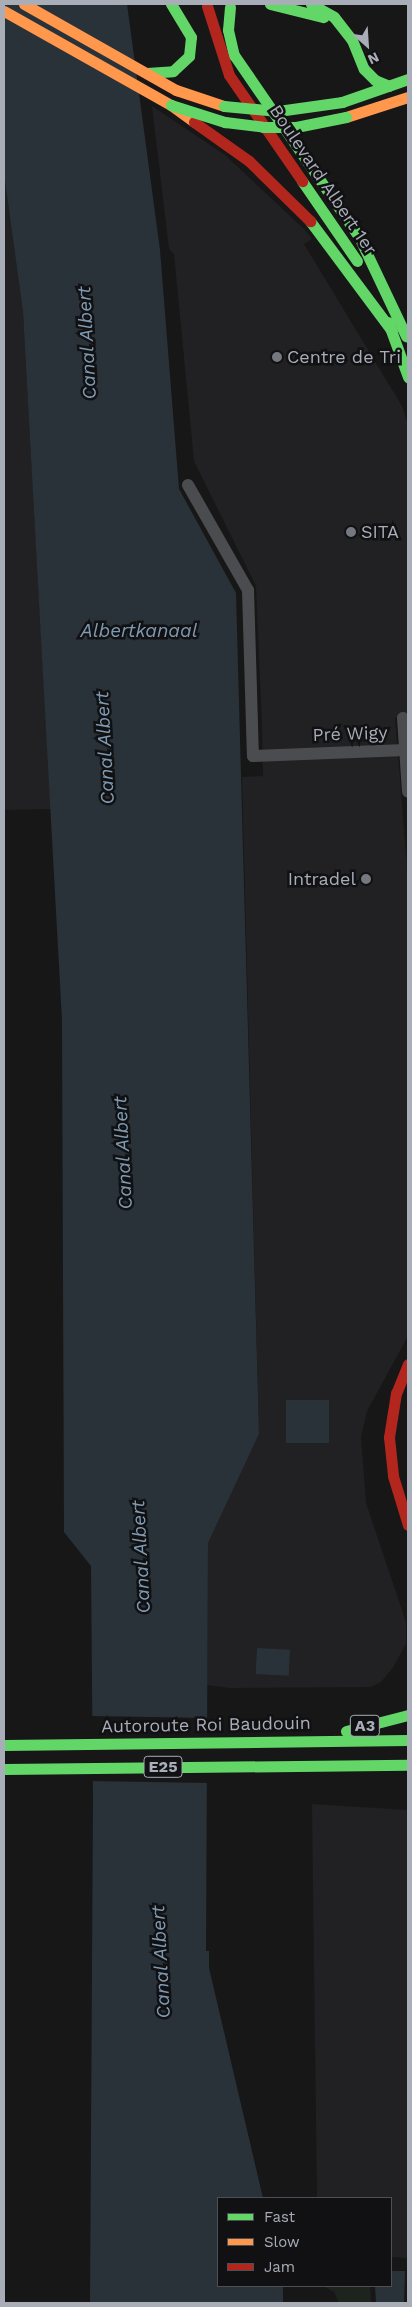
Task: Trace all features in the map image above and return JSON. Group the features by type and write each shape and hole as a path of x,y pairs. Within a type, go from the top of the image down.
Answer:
{"main road":[{"path":"24,4 194,99 232,108 278,111 345,101 408,79"},
{"path":"147,73 173,72 189,56 191,37 172,4"},
{"path":"270,4 310,12 343,29"},
{"path":"311,4 325,9 343,29 364,69 375,80 389,86"},
{"name":"Boulevard Albert 1er","path":"205,5 218,9 232,5 228,35 234,55 362,243 389,295 408,343"},
{"name":"Boulevard Albert 1er","path":"205,5 215,24 225,68 348,247 376,293 392,331 408,378"},
{"path":"187,6 225,68"},
{"path":"4,11 171,105 273,182 336,250 392,331"},
{"path":"345,101 361,84 364,69"},
{"path":"171,105 225,122 263,127 296,127 346,117 408,98"},
{"path":"408,1364 396,1393 389,1437 391,1467 408,1525"},
{"path":"392,1418 408,1395"},
{"name":"A3","path":"322,1741 351,1729 408,1715"},
{"name":"Autoroute Roi Baudouin","path":"4,1745 408,1740"},
{"name":"E25","path":"4,1769 408,1765"}],"street":[{"name":"Pré Wigy","path":"188,485 248,590 254,756 405,750 408,792"},
{"path":"403,718 405,750"}],"shaded area":[{"path":"152,106 225,155 305,230 312,239 304,244 402,406 408,425 408,717 395,718 408,879 408,1336 367,1411 361,1437 366,1503 406,1622 406,1644 392,1669 381,1682 371,1687 230,1688 207,1685 208,1543 259,1434 242,777 263,776 262,725 256,586 194,461 174,254 169,249"},
{"path":"4,174 23,312 51,809 4,810"},
{"path":"312,1804 408,1810 408,2258 392,2257 392,2197 317,2197"},
{"path":"325,2287 370,2287 371,2303 339,2303 334,2292"}],"water":[{"name":"Albertkanaal","path":"4,4 127,4 160,250 179,489 236,593 259,1434 208,1543 206,1951 209,1951 209,1968 263,2197 217,2197 217,2287 283,2287 283,2303 90,2303 93,1800 91,1566 64,1532 62,1020 23,312 4,174"},
{"path":"286,1400 329,1400 329,1443 286,1443"},
{"path":"257,1648 290,1650 289,1676 256,1674"},
{"path":"392,2271 405,2271 404,2303 376,2303 375,2287 392,2287"}],"pier":[{"path":"90,1716 210,1718 209,1783 89,1781"}],"traffic: fast":[{"path":"147,73 173,71 189,56 191,37 171,4"},
{"path":"270,4 323,17"},
{"path":"311,4 334,17 352,40 364,69 375,80 389,86"},
{"path":"230,7 228,30 234,55 359,237 406,336"},
{"path":"342,102 408,79"},
{"path":"224,106 278,111 342,102"},
{"path":"171,105 225,122 263,127 296,127 346,117"},
{"path":"302,181 357,261"},
{"path":"310,221 392,331"},
{"path":"388,322 408,377"},
{"path":"346,1731 408,1715"},
{"path":"4,1745 408,1740"},
{"path":"4,1769 408,1765"}],"traffic: slow":[{"path":"24,4 176,90 224,106"},
{"path":"4,11 171,105 194,122"},
{"path":"346,117 408,97"}],"traffic: jam":[{"path":"207,6 229,75 302,181"},
{"path":"194,122 249,161 310,221"},
{"path":"408,1364 396,1393 389,1437 393,1476 408,1525"}],"place":[{"name":"Centre de Tri","path":"277,357"},
{"name":"SITA","path":"351,532"},
{"name":"Intradel","path":"366,879"}],"water label":[{"name":"Canal Albert","path":"87,343"},
{"name":"Canal Albert","path":"105,748"},
{"name":"Canal Albert","path":"123,1153"},
{"name":"Canal Albert","path":"141,1557"},
{"name":"Canal Albert","path":"161,1962"}]}
